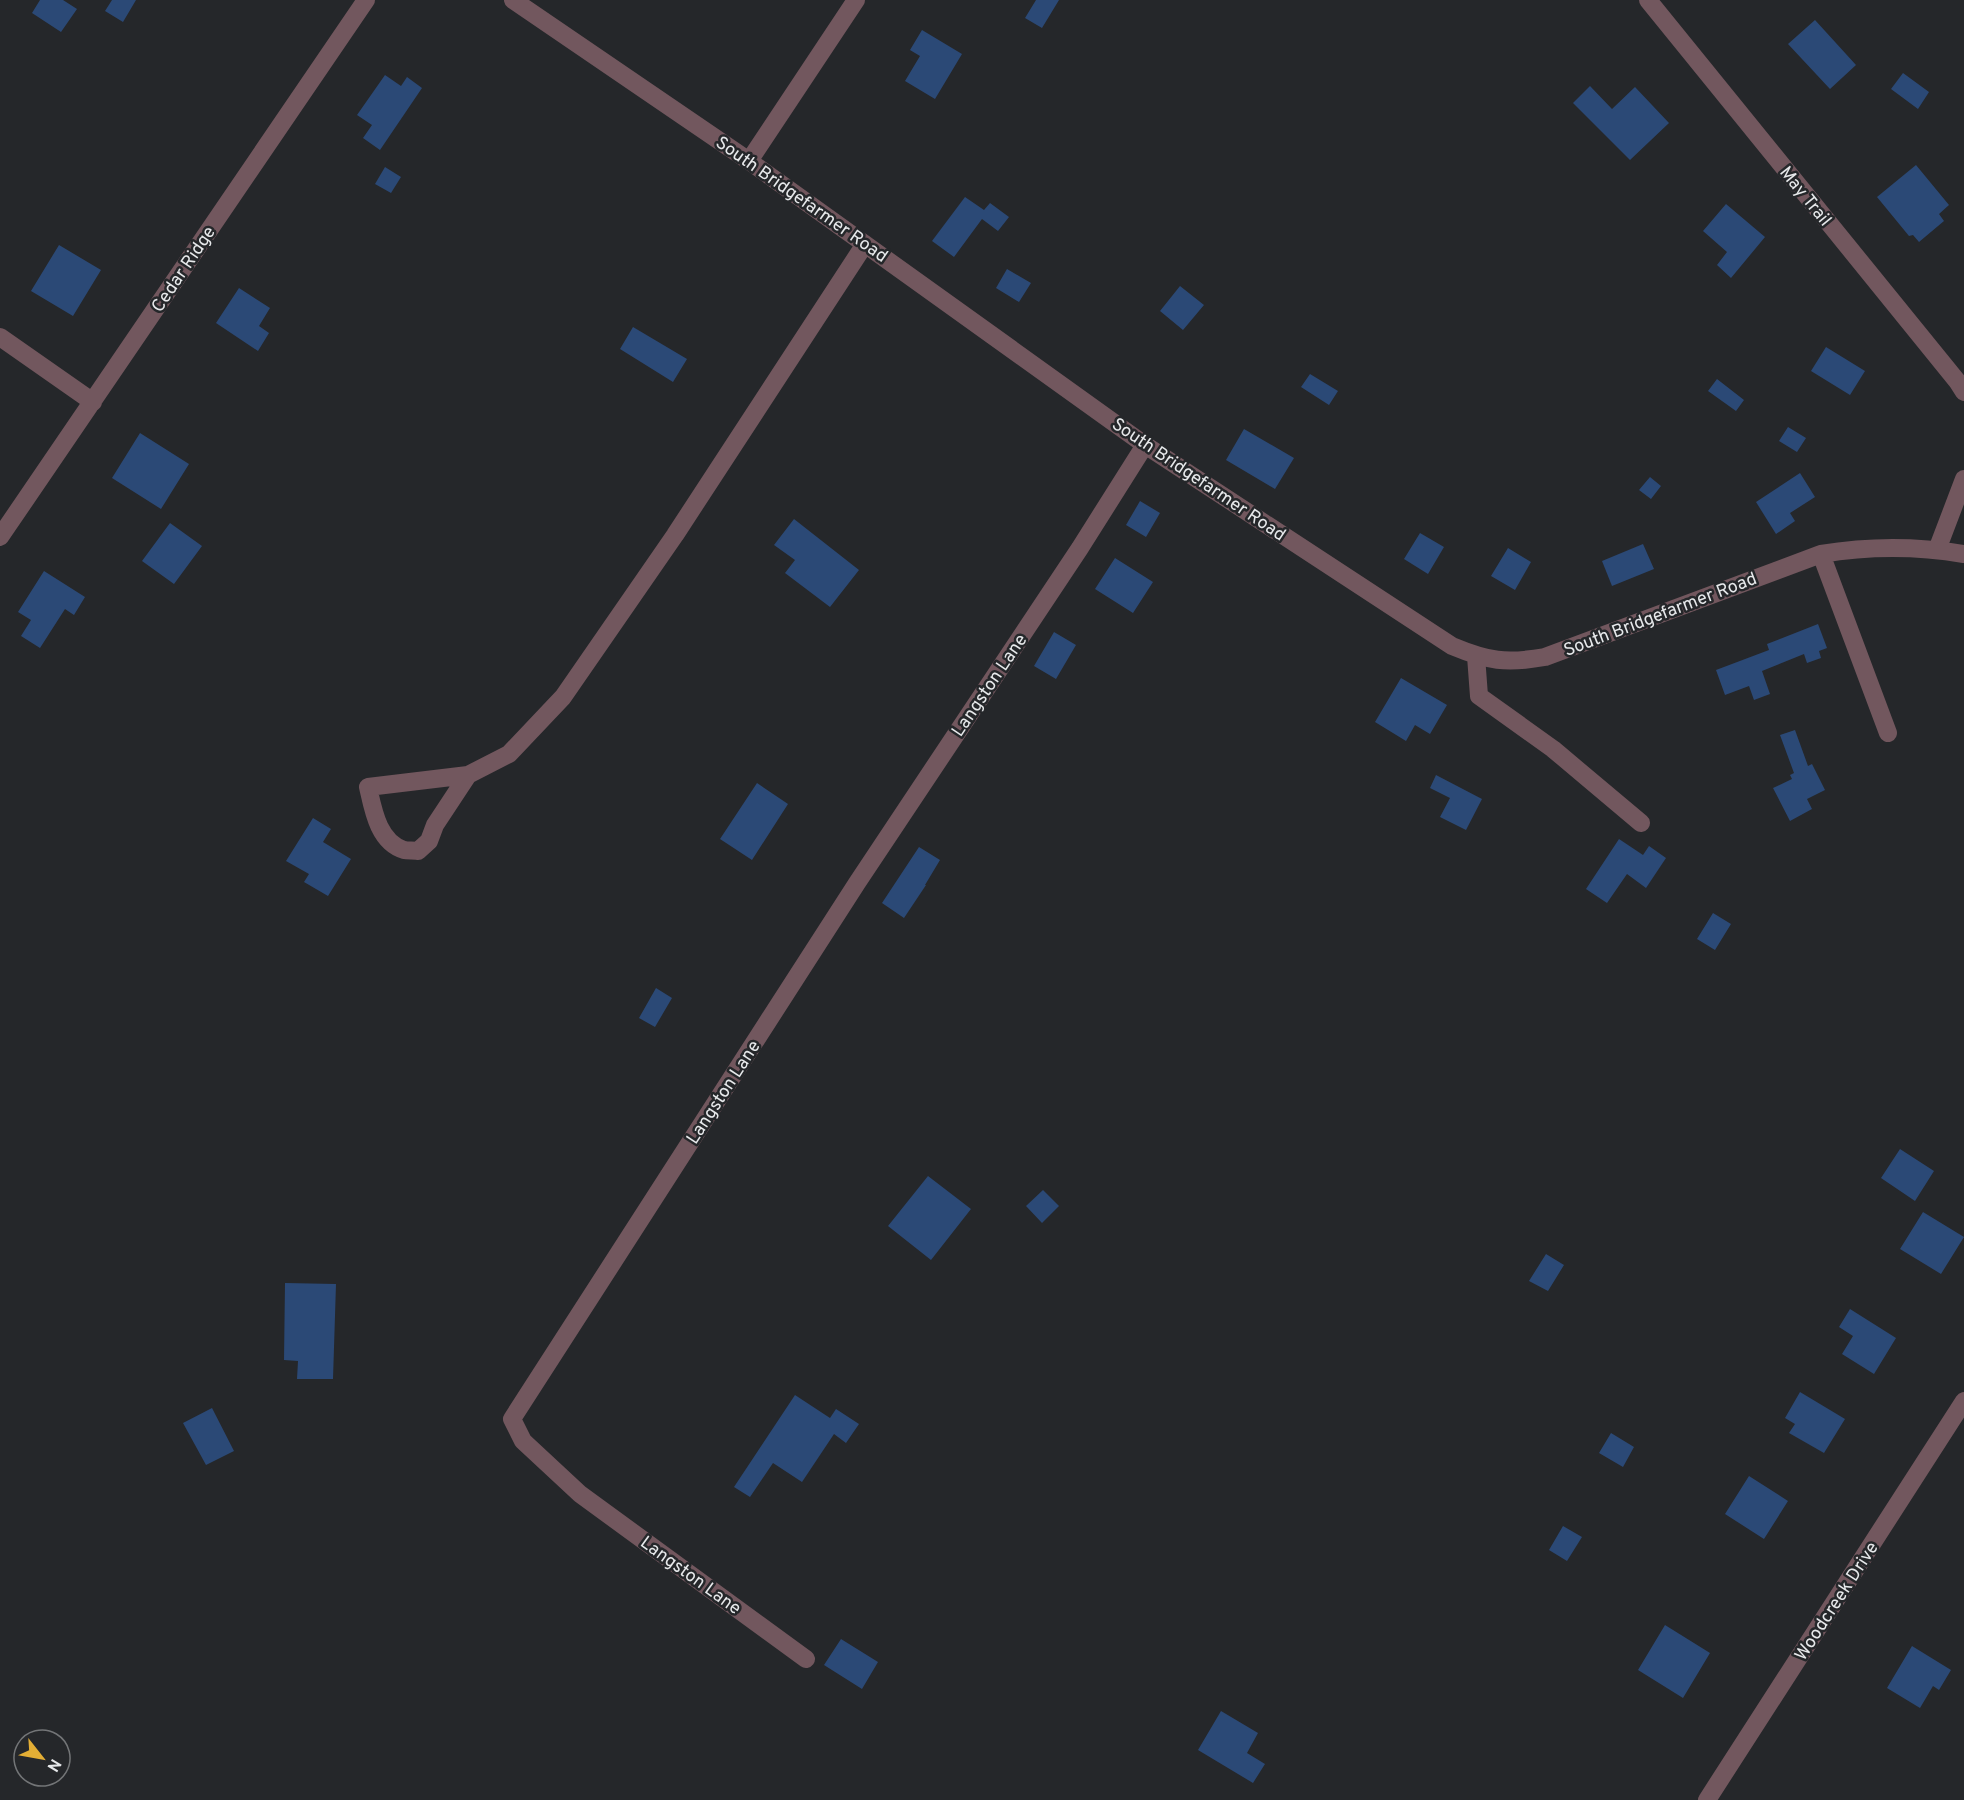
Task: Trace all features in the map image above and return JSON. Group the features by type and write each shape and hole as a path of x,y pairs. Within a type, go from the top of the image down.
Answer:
{"street":[{"name":"Cedar Ridge","path":"0,537 366,0"},
{"name":"South Bridgefarmer Road","path":"513,0 749,161 1145,445 1452,646 1476,656 1498,661 1523,661 1545,657 1821,554 1854,549 1908,547 1964,554"},
{"path":"749,161 856,0"},
{"name":"May Trail","path":"1648,0 1964,392"},
{"path":"468,775 435,825 429,842 418,850 403,850 389,840 376,820 368,787 468,775 509,754 563,697 675,535 865,244"},
{"path":"0,337 93,402"},
{"name":"Langston Lane","path":"806,1659 580,1494 523,1442 512,1419 857,884 1080,548 1145,445"},
{"path":"1937,550 1964,479"},
{"path":"1821,554 1888,733"},
{"path":"1476,656 1479,696 1553,749 1641,823"},
{"name":"Woodcreek Drive","path":"1707,1800 1964,1401"}],"building":[{"path":"40,0 63,0 77,9 61,32 32,13"},
{"path":"112,0 136,0 123,22 105,11"},
{"path":"1036,0 1059,0 1042,28 1025,18"},
{"path":"1815,20 1856,65 1830,89 1788,44"},
{"path":"922,30 962,54 935,99 905,81 920,56 910,50"},
{"path":"1903,73 1929,92 1918,109 1891,89"},
{"path":"385,75 401,86 407,77 422,88 380,150 363,138 372,125 357,115"},
{"path":"1590,86 1612,109 1635,87 1669,123 1630,160 1573,103"},
{"path":"1916,165 1949,205 1939,214 1944,221 1919,242 1913,235 1909,236 1877,197"},
{"path":"385,167 401,177 391,193 375,184"},
{"path":"965,197 984,210 990,203 1009,217 998,231 982,219 954,257 932,241"},
{"path":"1726,204 1765,237 1731,278 1717,265 1727,252 1703,231"},
{"path":"59,245 101,270 73,316 31,291"},
{"path":"1007,269 1031,283 1019,302 996,288"},
{"path":"1180,286 1204,305 1183,330 1160,311"},
{"path":"239,288 270,308 259,326 269,333 258,351 216,323"},
{"path":"633,327 687,359 673,382 620,349"},
{"path":"1826,347 1865,371 1850,395 1811,371"},
{"path":"1310,374 1338,391 1329,405 1301,387"},
{"path":"1717,379 1744,400 1736,411 1708,391"},
{"path":"1788,427 1806,438 1797,452 1779,441"},
{"path":"1244,429 1294,458 1275,489 1226,460"},
{"path":"140,433 189,464 161,509 112,478"},
{"path":"1800,473 1815,497 1790,513 1795,521 1776,534 1756,502"},
{"path":"1650,477 1661,486 1651,499 1639,490"},
{"path":"1140,501 1160,513 1146,537 1126,525"},
{"path":"794,519 859,570 830,607 785,573 795,560 774,545"},
{"path":"170,523 202,546 174,584 142,561"},
{"path":"1420,533 1444,547 1428,574 1404,559"},
{"path":"1643,544 1654,569 1612,586 1602,561"},
{"path":"1508,548 1531,562 1515,590 1491,576"},
{"path":"1115,558 1153,582 1133,613 1095,589"},
{"path":"44,571 85,597 74,615 65,609 40,648 21,636 31,620 18,612"},
{"path":"1818,624 1827,648 1819,651 1821,658 1807,663 1804,654 1762,671 1770,694 1754,700 1749,686 1725,695 1716,670 1769,650 1767,644"},
{"path":"1054,632 1076,645 1056,679 1034,666"},
{"path":"1401,678 1447,705 1430,734 1415,725 1406,741 1375,722"},
{"path":"1795,730 1808,766 1812,764 1825,790 1807,799 1812,809 1790,821 1773,788 1792,779 1790,775 1794,773 1780,735"},
{"path":"1436,775 1482,799 1466,830 1440,817 1450,798 1430,788"},
{"path":"757,783 788,804 752,860 720,839"},
{"path":"313,818 331,829 323,842 351,859 328,896 304,882 309,874 286,861"},
{"path":"1619,839 1643,855 1649,846 1666,858 1646,888 1627,874 1607,903 1586,889"},
{"path":"919,847 940,860 904,918 882,903"},
{"path":"1713,913 1731,924 1715,950 1697,939"},
{"path":"656,988 672,998 655,1027 639,1018"},
{"path":"1900,1149 1934,1171 1915,1201 1881,1178"},
{"path":"928,1176 971,1209 931,1260 888,1226"},
{"path":"1043,1190 1059,1206 1042,1223 1026,1206"},
{"path":"1923,1212 1964,1237 1941,1274 1900,1249"},
{"path":"1546,1254 1564,1265 1548,1291 1529,1281"},
{"path":"285,1283 336,1284 333,1379 297,1379 298,1361 284,1360"},
{"path":"1850,1309 1896,1338 1874,1374 1842,1354 1853,1336 1839,1327"},
{"path":"1800,1392 1845,1419 1824,1453 1789,1433 1795,1424 1785,1418"},
{"path":"795,1395 830,1418 836,1409 859,1424 846,1443 834,1434 802,1482 773,1463 750,1497 734,1487"},
{"path":"212,1408 234,1451 206,1465 183,1423"},
{"path":"1611,1433 1634,1447 1623,1467 1599,1453"},
{"path":"1749,1476 1788,1501 1764,1539 1725,1514"},
{"path":"1563,1526 1582,1537 1567,1561 1549,1550"},
{"path":"1665,1625 1710,1653 1683,1698 1638,1670"},
{"path":"841,1639 878,1662 862,1689 824,1665"},
{"path":"1912,1646 1951,1670 1939,1690 1933,1686 1920,1708 1887,1688"},
{"path":"1221,1711 1258,1733 1247,1753 1265,1764 1253,1783 1198,1750"}]}
